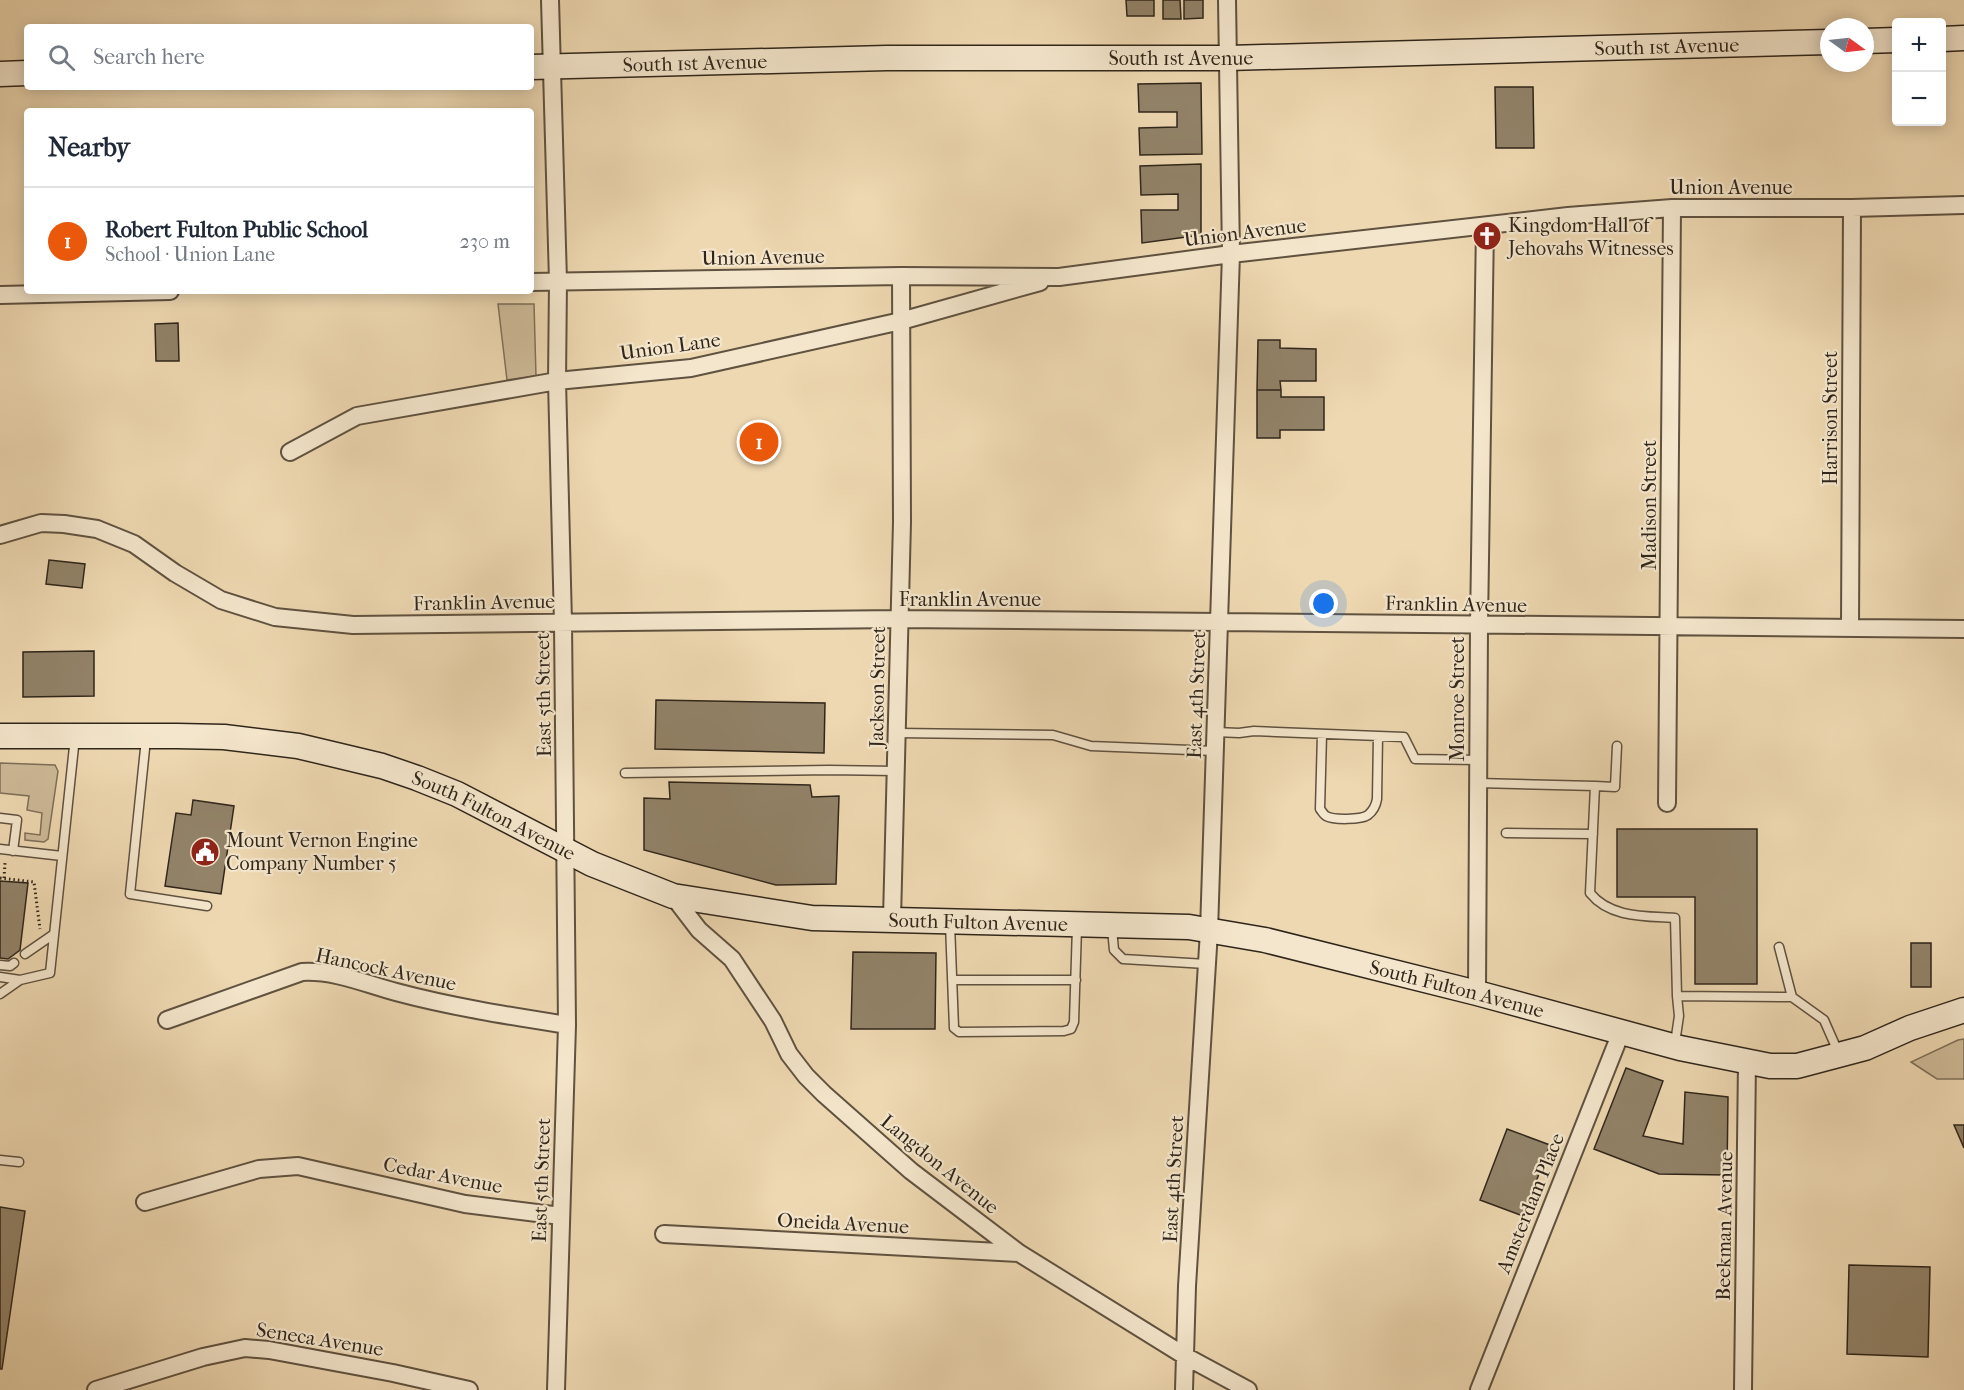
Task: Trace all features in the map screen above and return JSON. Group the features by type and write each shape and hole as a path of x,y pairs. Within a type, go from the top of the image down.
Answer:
{"main road":[{"path":"1946,39 1964,38"},
{"path":"1874,41 1892,40"},
{"name":"South 1st Avenue","path":"542,67 888,58 1228,58 1820,42"},
{"path":"0,74 24,73"},
{"name":"South Fulton Avenue","path":"0,736 224,737 298,746 372,763 417,778 457,794 592,864 673,896 812,918 1189,927 1265,940 1477,993 1675,1047 1770,1066 1797,1066 1865,1048 1910,1028 1964,1010"}],"street":[{"name":"East 5th Street","path":"550,0 542,67 558,281 557,381 563,623 567,1025 556,1390"},
{"name":"East 4th Street","path":"1184,1390 1188,1274 1209,931 1220,622 1231,254 1227,0"},
{"name":"Union Avenue","path":"534,282 901,276 1059,278 1231,254 1568,216 1672,208 1852,208 1964,205"},
{"name":"Madison Street","path":"1667,803 1672,208"},
{"name":"Harrison Street","path":"1850,628 1852,208"},
{"name":"Monroe Street","path":"1477,993 1479,625 1485,226"},
{"name":"Jackson Street","path":"892,919 902,522 901,276"},
{"name":"Union Lane","path":"290,452 357,416 557,381 691,368 901,321 1059,278"},
{"path":"0,295 42,294"},
{"name":"Franklin Avenue","path":"0,535 41,523 96,529 134,544 175,573 221,600 274,618 353,625 899,619 1964,629"},
{"name":"Langdon Avenue","path":"673,896 699,930 732,958 773,1021 789,1054 806,1076 911,1171 1019,1253 1185,1356 1248,1390"},
{"name":"Hancock Avenue","path":"167,1020 302,972 317,971 487,1013 567,1025"},
{"name":"Amsterdam Place","path":"1479,1390 1618,1040 1623,1033"},
{"name":"Beekman Avenue","path":"1743,1390 1747,1062"},
{"name":"Cedar Avenue","path":"145,1202 259,1169 298,1166 465,1204 561,1216"},
{"name":"Oneida Avenue","path":"664,1234 1019,1253"},
{"name":"Seneca Avenue","path":"96,1390 203,1357 245,1348 269,1350 393,1373 469,1390"}],"lane":[{"path":"1216,732 1254,731 1404,737 1415,759 1478,760"},
{"path":"897,733 1053,735 1090,746 1215,751"},
{"path":"1322,734 1320,809 1326,816 1335,819 1363,818 1369,815 1375,807 1378,736"},
{"path":"146,736 130,894 207,906"},
{"path":"0,977 20,980 50,974 75,737"},
{"path":"1478,783 1615,787 1617,746"},
{"path":"625,773 896,771"},
{"path":"1595,786 1590,892 1603,905 1628,915 1675,918 1677,996 1680,1016 1675,1047"},
{"path":"0,818 17,820 14,851"},
{"path":"1506,833 1593,834"},
{"path":"0,849 62,856"},
{"path":"950,921 954,1028 959,1032 1064,1031 1071,1029 1074,1022 1077,924"},
{"path":"1112,925 1114,950 1123,959 1206,964"},
{"path":"25,954 54,934"},
{"path":"1779,947 1792,997"},
{"path":"0,965 10,966 14,963"},
{"path":"0,994 20,980"},
{"path":"952,980 1076,980"},
{"path":"1677,996 1792,997 1824,1020 1839,1055"},
{"path":"0,1160 19,1162"}],"path":[{"path":"14,851 5,861 2,878 34,882 42,942"}],"shaded area":[{"path":"498,304 534,304 536,376 507,380"},
{"path":"0,763 55,765 58,771 48,839 44,842 25,840 25,833 40,835 42,813 27,810 29,796 0,793"},
{"path":"1964,1039 1964,1079 1937,1079 1911,1062 1958,1040"}],"building":[{"path":"1126,0 1154,0 1154,16 1127,16"},
{"path":"1163,0 1180,0 1181,19 1163,19"},
{"path":"1184,0 1203,0 1203,18 1184,19"},
{"path":"1201,83 1202,154 1140,155 1139,128 1177,127 1177,112 1139,112 1138,84"},
{"path":"1495,87 1533,87 1534,148 1496,148"},
{"path":"1201,164 1201,235 1142,243 1141,210 1178,210 1178,194 1141,195 1140,166"},
{"path":"178,323 179,361 156,361 155,324"},
{"path":"1258,340 1280,340 1280,348 1316,349 1316,381 1280,381 1281,390 1257,390"},
{"path":"1257,390 1281,390 1281,397 1324,397 1324,430 1280,430 1280,438 1257,438"},
{"path":"49,560 85,564 82,588 46,584"},
{"path":"94,651 94,696 23,697 23,652"},
{"path":"656,700 825,703 824,753 655,749"},
{"path":"669,782 810,785 812,797 839,796 836,884 776,885 644,850 644,798 670,799"},
{"path":"193,800 234,806 221,894 165,886 176,813 191,815"},
{"path":"1617,829 1757,829 1757,984 1695,984 1695,897 1617,897"},
{"path":"0,881 28,883 20,950 8,959 0,958"},
{"path":"1911,943 1931,943 1931,987 1911,987"},
{"path":"853,952 936,953 935,1029 851,1029"},
{"path":"1626,1068 1663,1081 1643,1136 1683,1144 1685,1092 1728,1097 1727,1175 1659,1174 1594,1149"},
{"path":"1954,1125 1964,1125 1964,1148"},
{"path":"1507,1129 1550,1145 1523,1216 1480,1200"},
{"path":"0,1207 25,1211 2,1369 0,1369"},
{"path":"1849,1265 1930,1267 1928,1357 1847,1354"}],"place":[{"name":"Kingdom Hall of Jehovahs Witnesses","path":"1487,236"},
{"name":"Robert Fulton Public School","path":"759,442"},
{"name":"Mount Vernon Engine Company Number 5","path":"205,852"}]}
